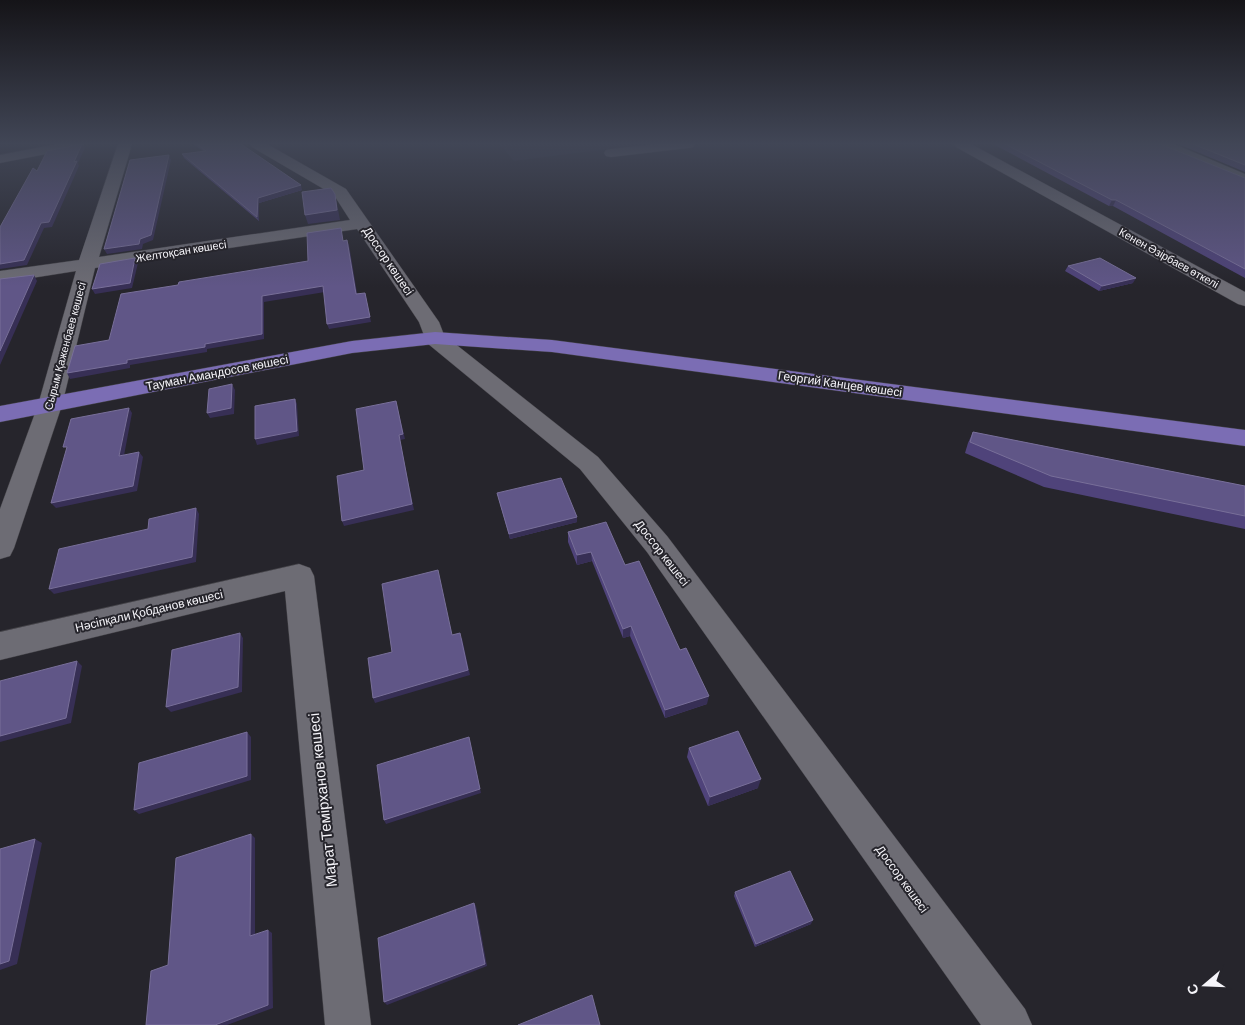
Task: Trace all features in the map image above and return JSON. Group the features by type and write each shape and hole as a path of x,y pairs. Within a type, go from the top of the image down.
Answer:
{"main road":[{"name":"Тауман Амандосов көшесі","path":"0,414 352,347 435,338"},
{"name":"Георгий Канцев көшесі","path":"435,338 552,346 1245,438"}],"street":[{"name":"Сырым Қаженбаев көшесі","path":"0,548 50,405 87,265 110,192"},
{"name":"Доссор көшесі","path":"340,192 429,322 435,338 589,463 657,544 1009,1025"},
{"name":"Кенен Әзірбаев өткелі","path":"1048,192 1245,300"},
{"name":"Желтоқсан көшесі","path":"0,278 362,222"},
{"name":"Нәсіпқали Қобданов көшесі","path":"0,646 298,576"},
{"name":"Марат Темірханов көшесі","path":"298,576 348,1025"}],"building":[{"path":"20,192 63,192 49,222 41,223 24,260 0,264 0,227"},
{"path":"121,192 161,192 151,235 140,239 139,244 104,249"},
{"path":"227,192 278,192 258,198 257,217"},
{"path":"302,192 334,192 337,210 305,215"},
{"path":"1096,192 1245,192 1245,269 1116,200 1112,200"},
{"path":"341,228 343,241 347,240 356,294 365,293 370,317 327,324 323,286 262,296 262,334 205,344 205,347 127,360 127,363 67,373 75,346 109,340 121,294 178,285 179,282 308,261 307,233"},
{"path":"135,258 130,283 92,289 100,264"},
{"path":"1100,258 1136,278 1102,286 1068,266"},
{"path":"34,275 0,351 0,279"},
{"path":"232,384 231,408 207,413 209,389"},
{"path":"295,399 297,431 255,439 255,406"},
{"path":"396,401 403,434 399,435 412,504 342,521 337,476 364,470 356,409"},
{"path":"129,408 119,456 139,452 133,486 51,503 67,447 63,447 71,419"},
{"path":"973,432 1245,486 1245,516 1051,476 970,442"},
{"path":"561,478 577,517 509,534 497,493"},
{"path":"196,508 192,557 49,589 59,549 148,529 149,519"},
{"path":"606,522 625,565 639,561 680,650 686,648 709,696 665,710 631,626 623,629 591,552 577,555 568,532"},
{"path":"438,570 452,635 460,633 468,670 373,698 368,658 392,652 382,584"},
{"path":"240,633 238,687 166,707 172,650"},
{"path":"77,661 66,718 0,736 0,681"},
{"path":"738,731 761,779 710,797 689,748"},
{"path":"247,732 247,776 134,810 139,763"},
{"path":"469,737 480,789 384,820 377,765"},
{"path":"251,834 250,936 268,930 268,1005 215,1025 146,1025 151,971 168,965 176,858"},
{"path":"35,839 9,961 0,964 0,849"},
{"path":"790,871 813,920 756,944 735,892"},
{"path":"474,903 485,964 384,1002 378,938"},
{"path":"592,995 600,1025 518,1025"}]}
